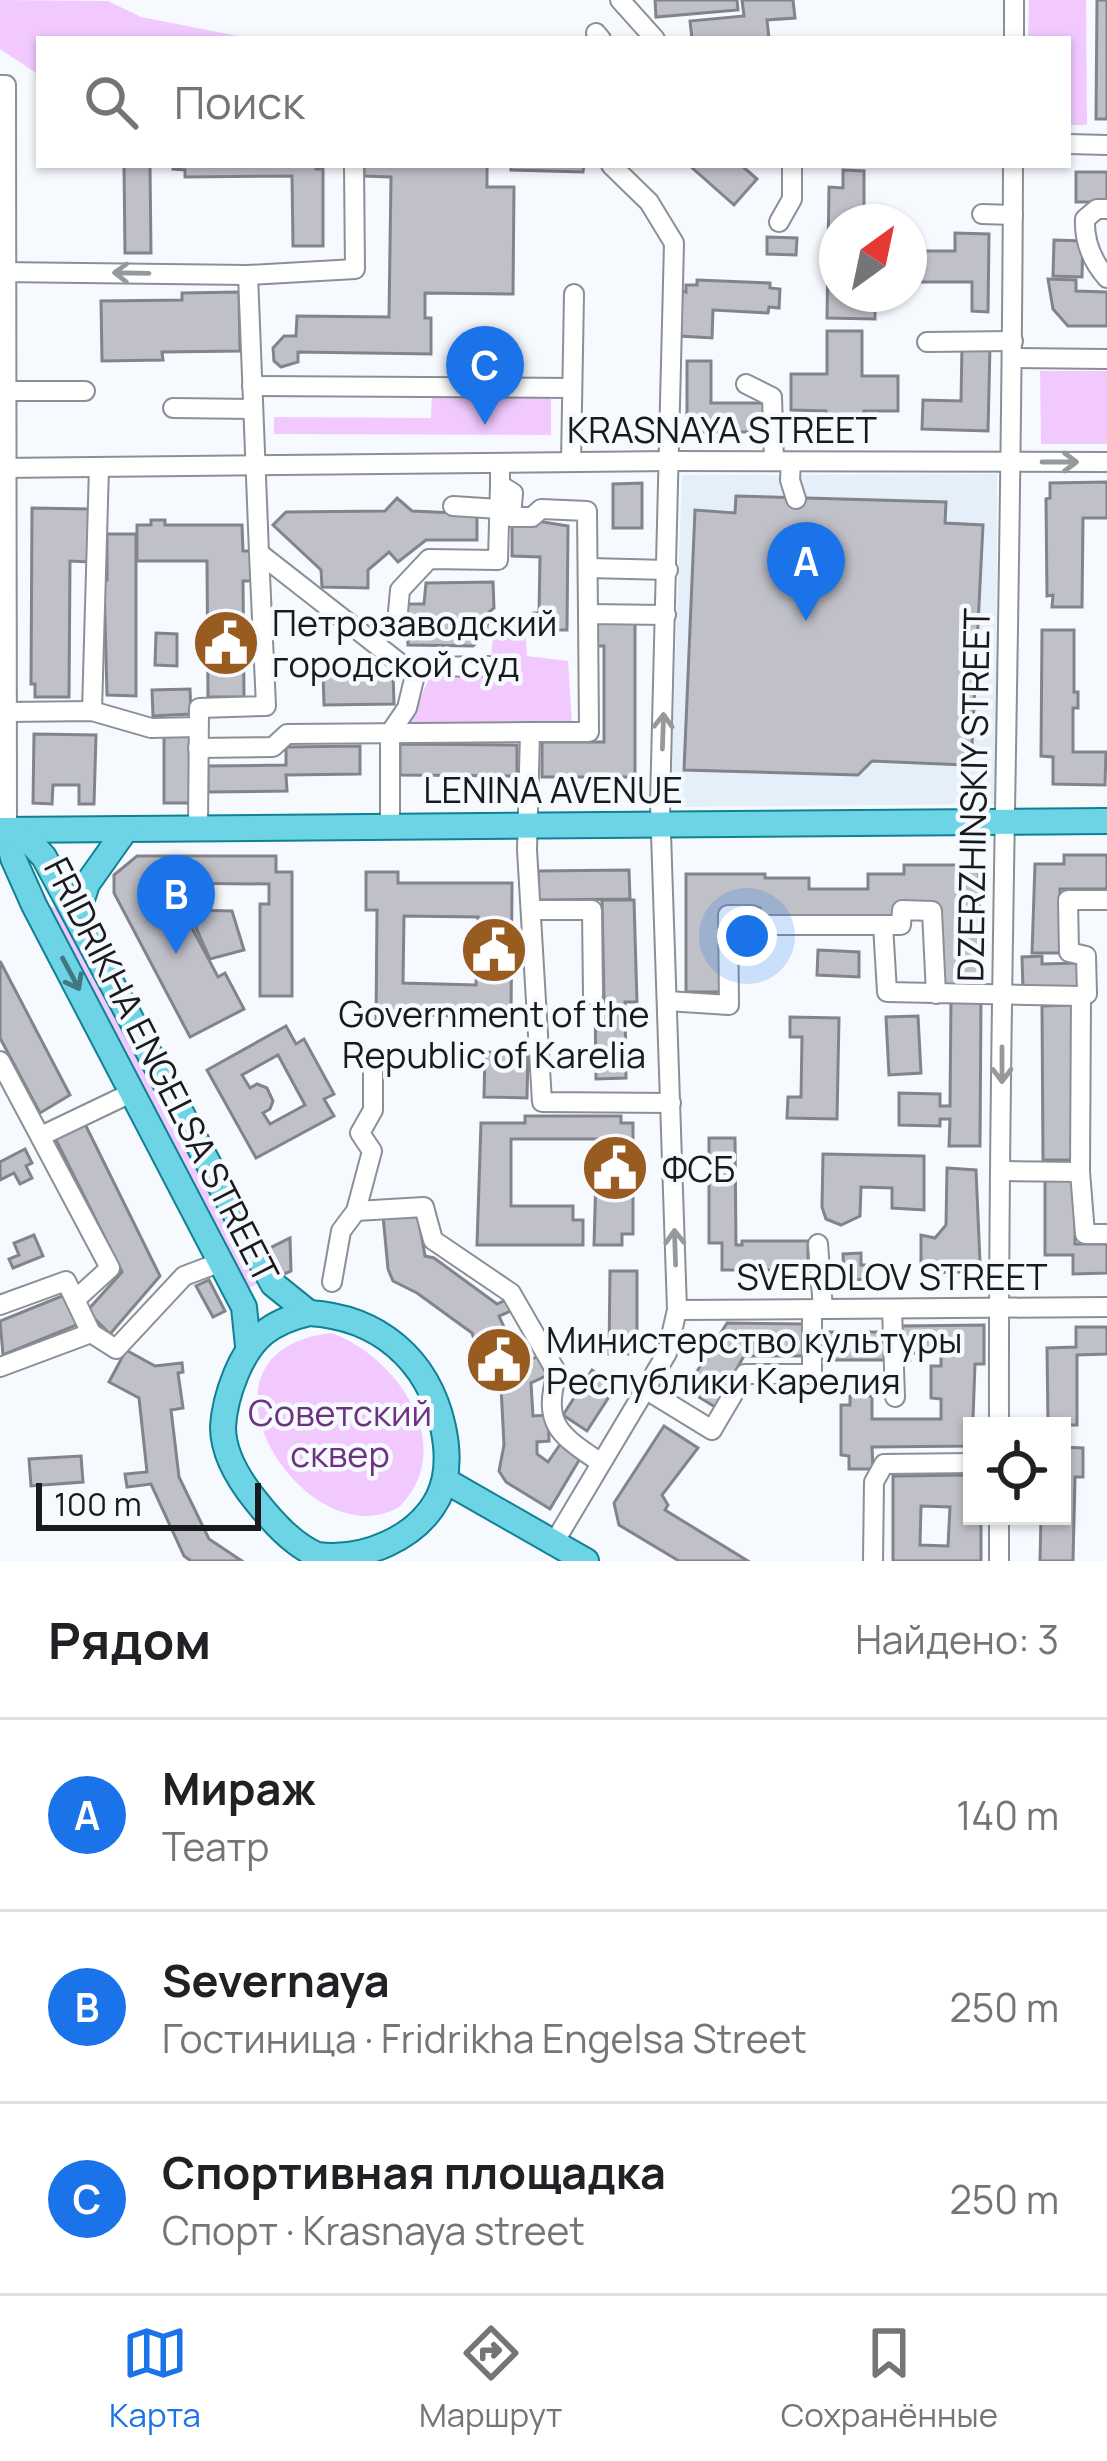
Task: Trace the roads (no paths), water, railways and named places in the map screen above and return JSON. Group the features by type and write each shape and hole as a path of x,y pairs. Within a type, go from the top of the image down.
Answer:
{"main road":[{"name":"LENINA AVENUE","path":"3,830 1107,821"},
{"path":"77,915 87,884 126,829"},
{"name":"FRIDRIKHA ENGELSA STREET","path":"3,830 32,844 64,891 273,1284 309,1313"},
{"name":"FRIDRIKHA ENGELSA STREET","path":"3,830 34,905 244,1307 248,1346"},
{"path":"34,905 45,892 64,891"},
{"path":"309,1313 339,1315 368,1326 414,1360 436,1396 445,1438 446,1481 430,1512 397,1543 373,1556 320,1559 297,1544 244,1486 228,1456 223,1429 227,1395 248,1346 265,1329 309,1313"},
{"path":"446,1481 586,1561"}],"street":[{"path":"620,0 652,36"},
{"path":"1014,0 1014,36"},
{"path":"3,85 3,830"},
{"path":"1071,144 1107,145"},
{"path":"3,272 248,275 355,269 354,168"},
{"path":"555,1541 667,1353 676,1310 661,824 674,243 649,202 614,168"},
{"path":"778,222 791,199 792,168"},
{"name":"DZERZHINSKIY STREET","path":"999,1417 1013,168"},
{"path":"1107,209 1096,209 1084,219 1084,235 1095,264 1107,278"},
{"path":"982,214 1013,215"},
{"path":"198,828 199,708 266,706 248,275"},
{"path":"571,462 574,294"},
{"path":"928,342 1107,359"},
{"path":"746,384 772,397 783,462 796,499"},
{"path":"252,386 572,388"},
{"path":"6,391 85,391"},
{"path":"173,408 253,409"},
{"name":"KRASNAYA STREET","path":"3,468 1107,462"},
{"path":"398,612 400,590 429,559 498,560 500,463"},
{"path":"92,711 99,467"},
{"path":"4,722 92,711 198,738 273,747 287,734 589,732 587,512 541,509 532,517 511,517 513,493 500,485"},
{"path":"453,506 499,509"},
{"path":"259,553 415,675"},
{"path":"590,568 668,570"},
{"path":"587,614 666,615"},
{"path":"390,826 390,733 407,708 415,675 425,667 489,666"},
{"path":"530,732 528,826 542,1102 671,1102"},
{"path":"883,925 886,992 1082,996 1087,994 1086,956 1069,952 1068,900 1107,900"},
{"path":"533,910 592,910 593,994"},
{"path":"667,1001 729,1005 728,915 752,915 752,925 901,925 902,910 932,911 936,994"},
{"path":"1082,996 1080,1172 1085,1234 1107,1234"},
{"path":"332,1282 341,1232 356,1211 372,1151 361,1133 373,1110 373,1059"},
{"path":"0,1061 110,1268 71,1290 0,1305"},
{"path":"41,1136 133,1091"},
{"path":"1002,1171 1080,1172"},
{"path":"356,1211 424,1207 433,1240 511,1293 557,1373 549,1402 555,1428 602,1463"},
{"path":"645,1389 712,1430 745,1374 812,1374 818,1244"},
{"path":"71,1290 91,1333 116,1349 184,1276 221,1262"},
{"name":"SVERDLOV STREET","path":"676,1310 1107,1307"},
{"path":"892,1309 895,1396"},
{"path":"0,1367 91,1333"},
{"path":"873,1561 874,1481 884,1464 963,1463"},
{"path":"999,1525 999,1561"}],"place":[{"name":"Спортивная площадка","path":"485,425"},
{"name":"Мираж","path":"806,621"},
{"name":"Петрозаводский городской суд","path":"226,643"},
{"name":"Government of the Republic of Karelia","path":"494,950"},
{"name":"Severnaya","path":"176,954"},
{"name":"ФСБ","path":"615,1168"},
{"name":"Министерство культуры Республики Карелия","path":"499,1360"}],"park label":[{"name":"Советский сквер","path":"340,1432"}]}
